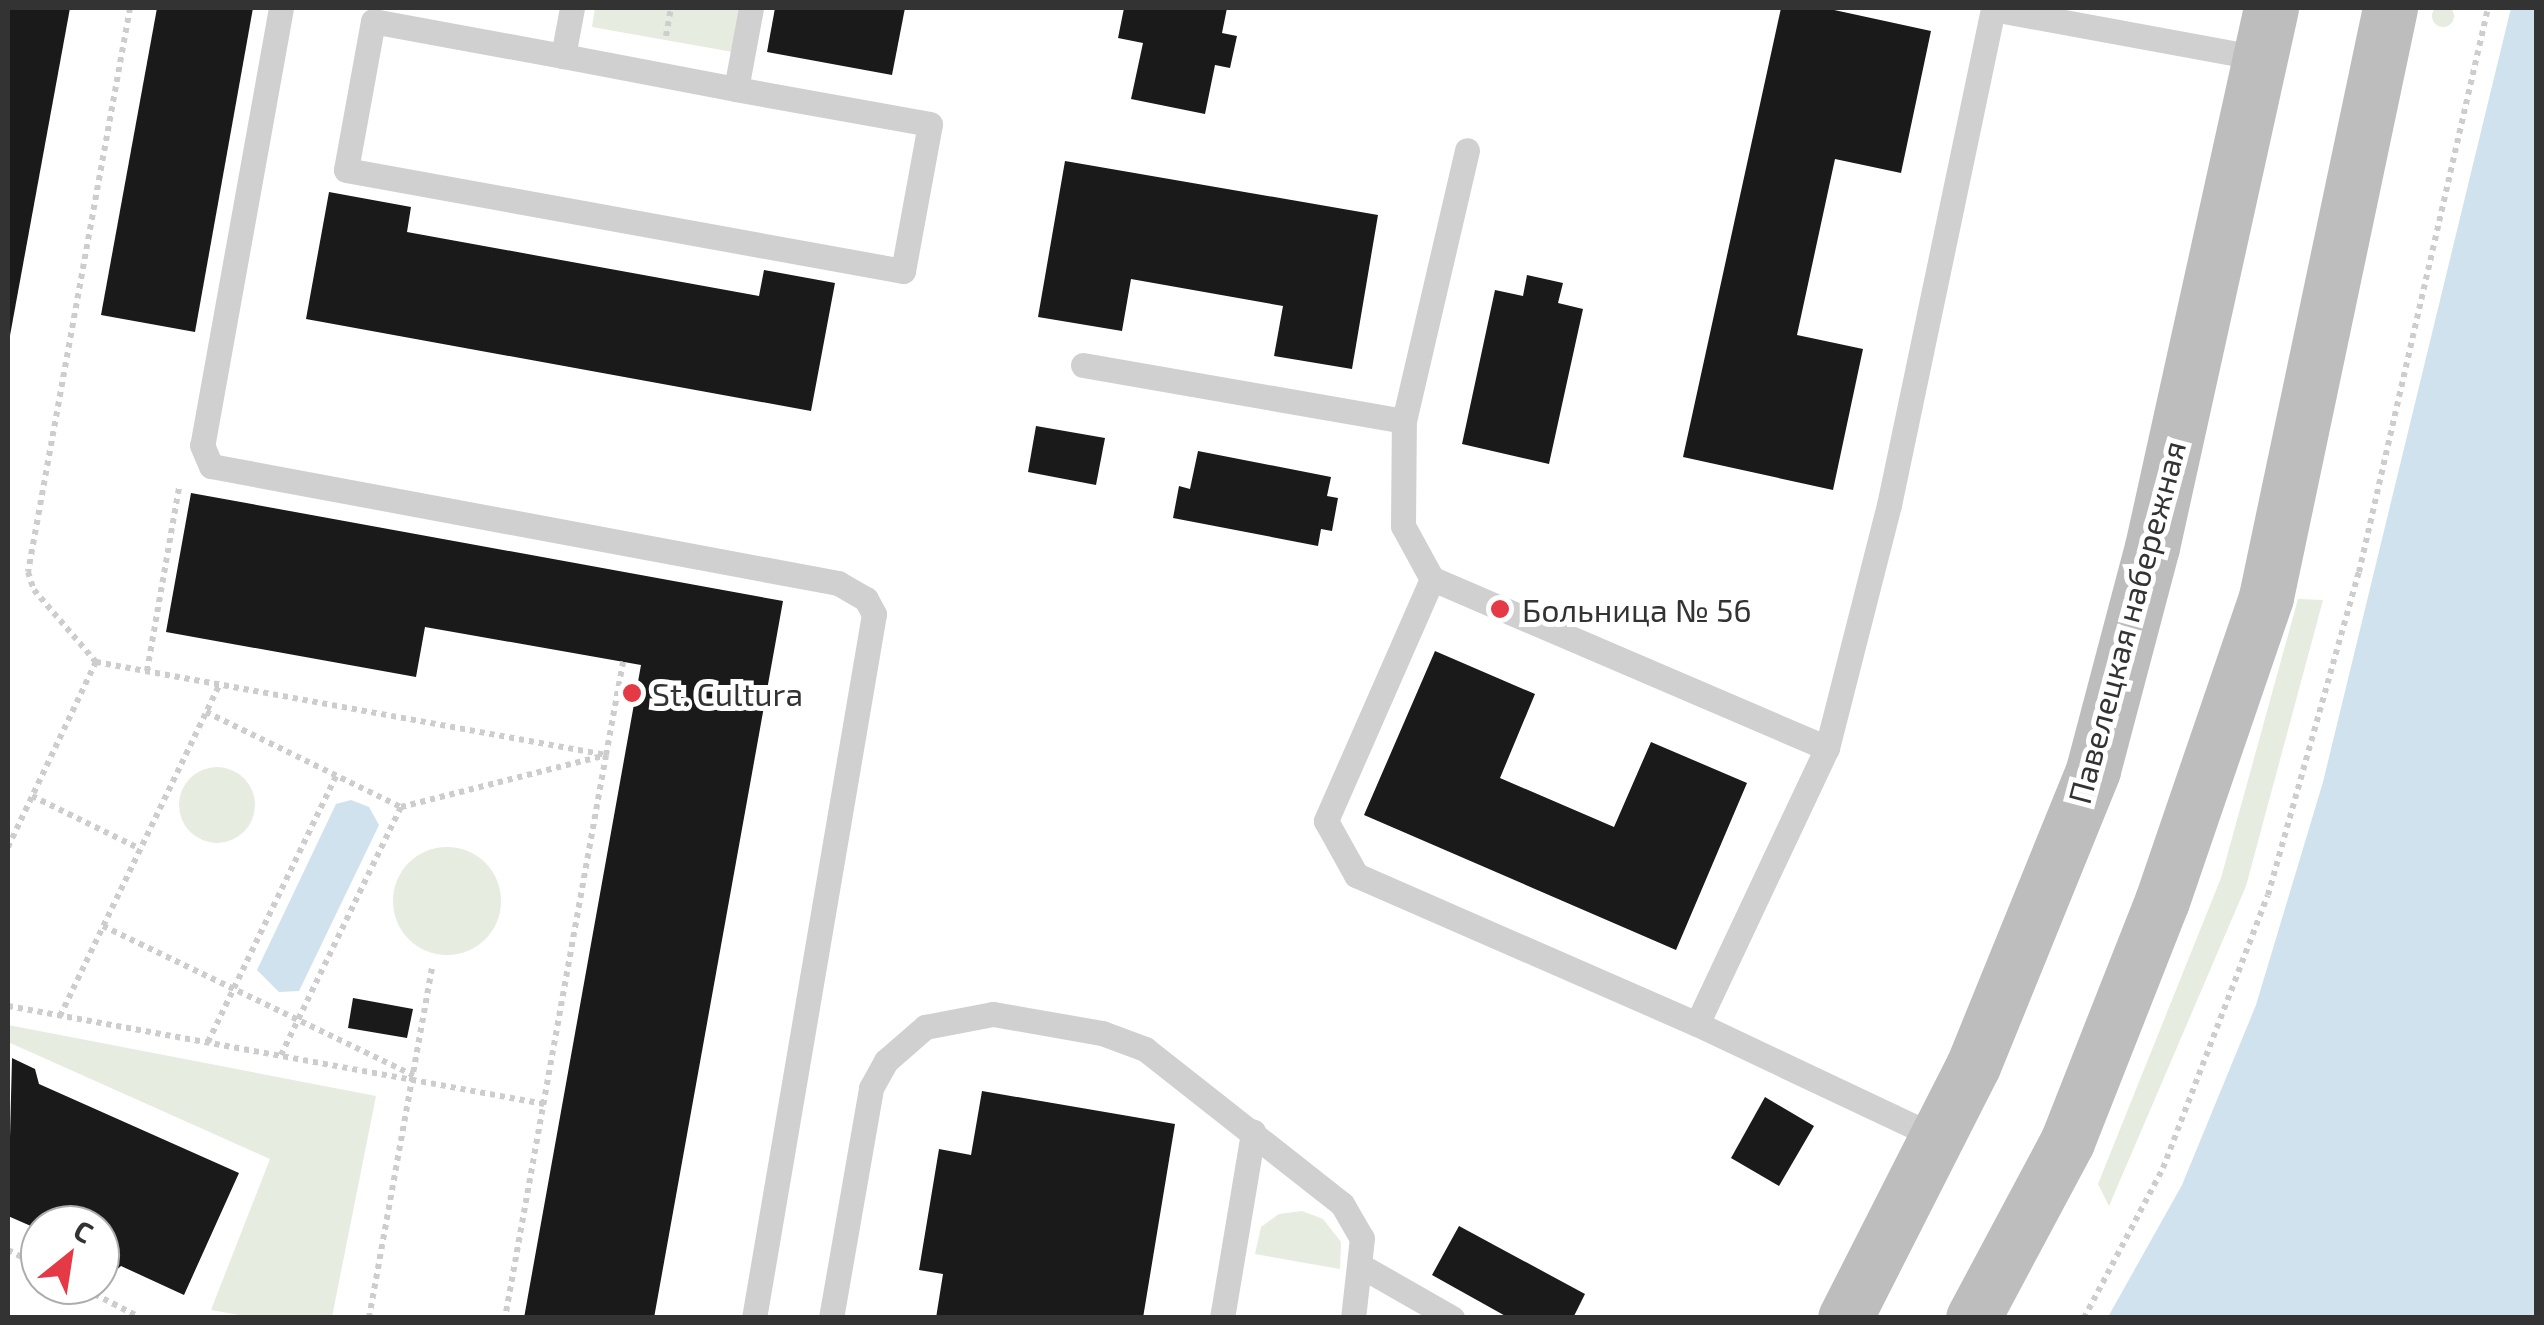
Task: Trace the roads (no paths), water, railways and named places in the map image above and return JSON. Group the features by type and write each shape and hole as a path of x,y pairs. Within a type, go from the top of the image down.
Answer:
{"main road":[{"path":"1973,1318 2066,1142 2162,900 2266,597 2390,8"},
{"name":"Павелецкая набережная","path":"1845,1318 1972,1066 2093,770 2152,547 2265,33"}],"lane":[{"path":"281,8 202,444 211,466 838,583 866,599 874,614 754,1318"},
{"path":"563,56 572,8"},
{"path":"736,88 751,8"},
{"path":"1697,1024 1827,748 1889,504 1994,8 2265,33"},
{"path":"373,21 563,56 930,124 903,271 346,170 373,21"},
{"path":"1467,150 1404,421 1404,526 1432,578 1827,748"},
{"path":"1083,365 1404,421"},
{"path":"1432,578 1326,820 1356,875 1697,1024 1936,1137"},
{"path":"831,1318 872,1088 886,1061 926,1028 993,1014 1102,1033 1162,1059 1352,1214 1362,1238 1353,1318"},
{"path":"1222,1318 1254,1132"},
{"path":"1361,1266 1452,1318"}],"water":[{"path":"2511,8 2536,8 2536,1317 2108,1317 2182,1185 2256,1005 2323,782"},
{"path":"351,800 369,807 379,825 299,991 279,992 257,970 336,804"}],"place":[{"name":"Больница № 56","path":"1500,609"},
{"name":"St. Cultura","path":"632,693"}]}
